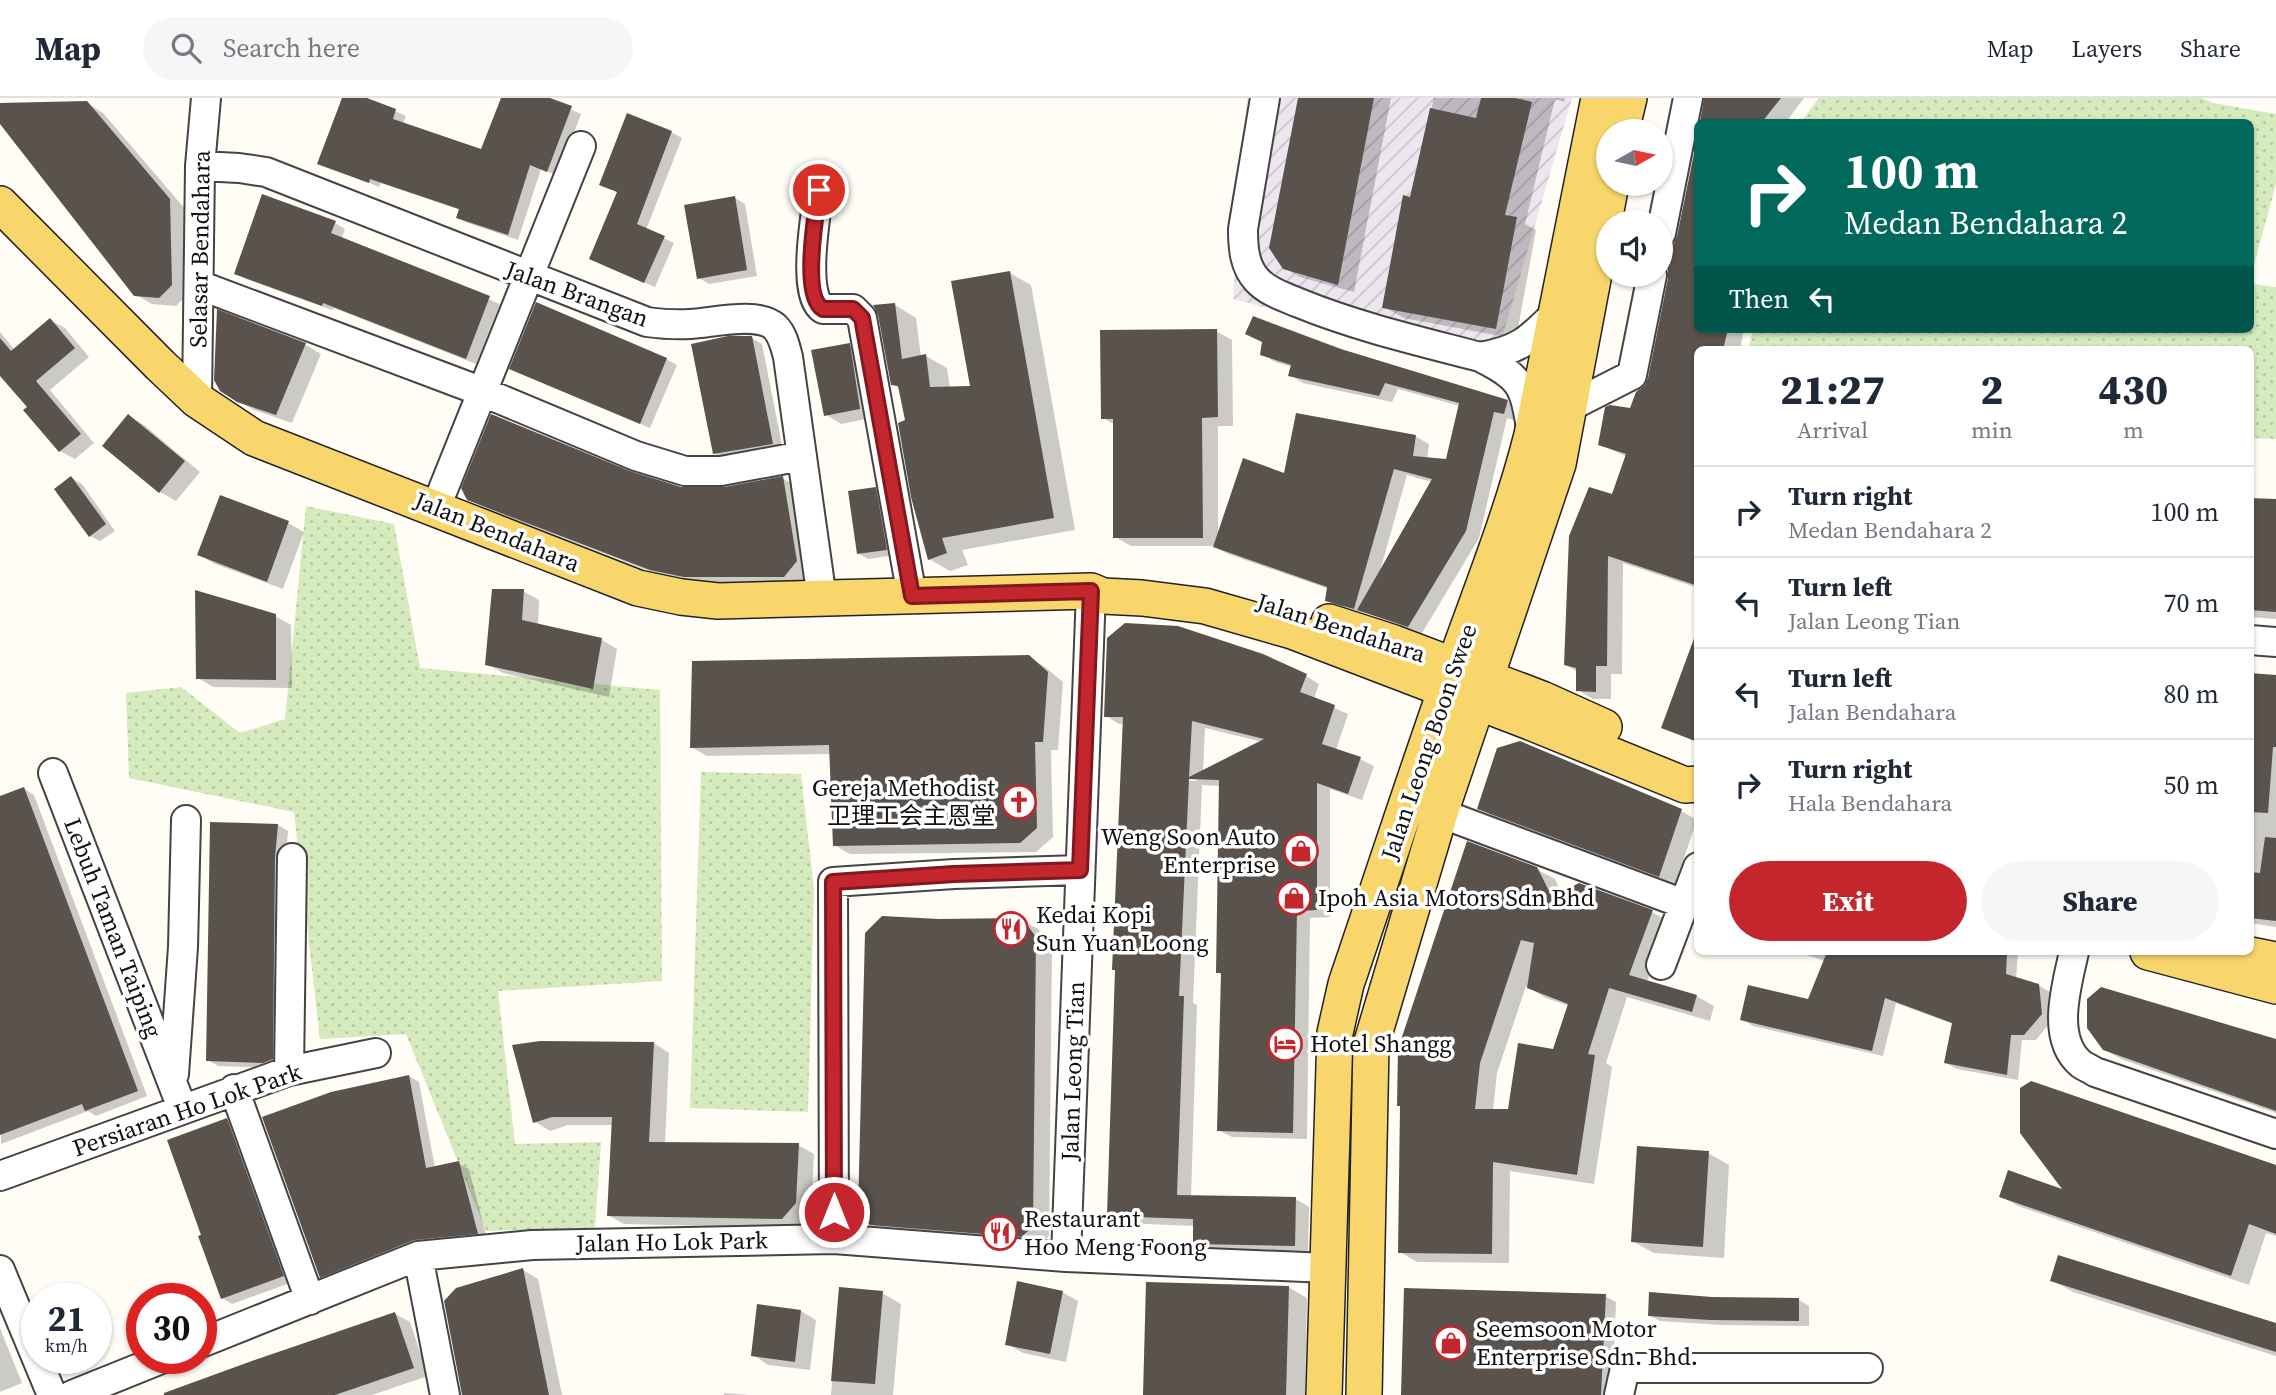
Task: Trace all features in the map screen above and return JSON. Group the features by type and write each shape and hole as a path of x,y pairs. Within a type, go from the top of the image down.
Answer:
{"main road":[{"name":"Jalan Leong Boon Swee","path":"1364,1395 1371,1045 1440,813 1465,684 1502,538 1532,435 1599,98"},
{"path":"1624,119 1629,98"},
{"name":"Jalan Leong Boon Swee","path":"1324,1395 1335,1033 1346,984 1465,684 1558,464 1609,196"},
{"name":"Jalan Bendahara","path":"0,204 197,400 254,438 638,588 718,601 1091,591 1103,596 1205,606 1465,684 1554,705 1694,767"},
{"name":"Jalan Bendahara","path":"1465,684 1685,785 1694,784"},
{"path":"2159,955 2276,986"},
{"path":"2250,955 2276,960"}],"street":[{"name":"Selasar Bendahara","path":"197,400 200,166 206,98"},
{"path":"1265,98 1242,229 1247,265 1256,279 1271,291 1334,317 1480,358 1513,375 1527,403 1532,435"},
{"path":"1666,210 1688,98"},
{"path":"436,508 581,146"},
{"name":"Jalan Brangan","path":"200,166 266,172 528,278 647,322 681,325 753,319 765,321 775,327 788,356 822,599"},
{"path":"819,190 811,259 814,301 823,309 853,309 862,318 912,596"},
{"path":"199,285 483,392 635,456 685,471 721,471 802,456"},
{"path":"1571,406 1632,375 1650,287"},
{"path":"1480,358 1506,353 1522,345 1555,314"},
{"name":"Jalan Leong Tian","path":"1066,1257 1091,591"},
{"path":"2254,640 2276,642"},
{"name":"Lebuh Taman Taiping","path":"53,773 178,1096"},
{"path":"1440,813 1684,904"},
{"name":"Lebuh Taman Taiping","path":"178,1096 186,820"},
{"path":"289,1071 292,858"},
{"path":"834,1239 833,882 954,874 1080,870"},
{"path":"1661,965 1694,878"},
{"path":"2073,955 2064,1000 2064,1027 2069,1048 2081,1064 2095,1072 2276,1134"},
{"name":"Persiaran Ho Lok Park","path":"0,1176 178,1096 234,1089 289,1071 376,1053"},
{"path":"234,1089 310,1300"},
{"name":"Jalan Ho Lok Park","path":"217,1337 418,1256 531,1245 834,1239 1066,1257 1327,1268"},
{"path":"418,1256 445,1395"},
{"path":"0,1270 52,1395"},
{"path":"1619,1395 1625,1368 1868,1368"},
{"path":"72,1395 126,1373"}],"shaded area":[{"path":"1247,98 1572,98 1493,369 1233,299"}],"green space":[{"path":"1819,98 2202,98 2213,103 2276,114 2276,184 2254,265 2254,119 1803,119"},
{"path":"2254,284 2276,287 2276,439 2254,438 2254,346 1749,346 1752,333 2254,333"},
{"path":"306,506 394,524 420,668 660,690 662,981 498,991 515,1144 601,1142 595,1228 486,1231 406,1034 320,1039 294,812 129,778 126,693 181,687 240,733 285,719"},
{"path":"701,772 801,774 814,889 808,1112 690,1108"}],"building":[{"path":"342,98 367,98 396,109 393,119 481,149 501,98 550,98 572,106 547,172 530,165 508,235 456,218 459,209 370,179 369,183 317,164"},
{"path":"1298,98 1374,98 1338,285 1283,269 1269,248"},
{"path":"1481,98 1515,98 1532,102 1505,215 1517,217 1496,329 1382,308 1403,195 1410,197 1430,108 1476,118"},
{"path":"1704,98 1781,98 1764,119 1700,119"},
{"path":"87,101 170,199 172,285 159,298 134,296 0,124 0,103"},
{"path":"627,113 672,131 637,224 665,236 644,283 589,259 617,192 599,185"},
{"path":"1694,154 1694,333 1727,333 1724,346 1694,346 1694,585 1608,556 1607,666 1596,666 1596,692 1576,691 1576,668 1564,665 1569,536 1589,487 1612,494 1626,454 1598,445 1605,407 1610,405 1630,408 1636,392 1645,385 1648,378 1666,287 1673,287 1674,243"},
{"path":"262,194 336,221 331,233 490,296 466,359 323,303 322,306 234,274"},
{"path":"735,196 747,270 697,279 684,205"},
{"path":"1010,271 1054,518 942,538 947,553 928,560 911,497 898,423 905,420 898,386 891,385 878,315 873,305 895,303 902,359 926,354 930,387 970,386 951,281"},
{"path":"536,302 667,358 640,424 509,369"},
{"path":"217,309 306,343 276,415 237,402 220,391 214,380"},
{"path":"1253,316 1341,349 1508,400 1504,414 1494,412 1466,531 1408,627 1357,610 1432,479 1394,469 1354,609 1325,601 1327,587 1213,547 1243,458 1284,473 1296,413 1416,435 1413,456 1446,459 1459,403 1385,383 1379,396 1288,376 1291,365 1260,355 1262,342 1245,334"},
{"path":"50,318 75,348 36,381 81,434 59,452 23,410 27,407 0,376 0,338 11,351"},
{"path":"1217,329 1218,417 1202,418 1203,538 1113,538 1113,419 1101,419 1100,330"},
{"path":"728,336 752,336 773,444 713,454 691,344"},
{"path":"850,343 860,409 824,416 811,350"},
{"path":"128,414 185,461 159,493 102,446"},
{"path":"491,414 630,471 681,487 724,487 783,476 797,561 784,577 684,577 650,570 467,500 461,488"},
{"path":"71,476 106,524 89,537 54,489"},
{"path":"876,487 887,550 857,554 848,491"},
{"path":"220,495 289,521 267,582 197,555"},
{"path":"2254,498 2276,499 2276,612 2254,610"},
{"path":"492,589 524,589 522,620 602,638 593,689 485,665"},
{"path":"195,590 276,614 276,680 196,679"},
{"path":"1125,623 1178,626 1263,654 1307,674 1300,692 1335,705 1322,744 1361,757 1348,794 1317,783 1317,910 1297,911 1293,1133 1217,1131 1221,973 1216,973 1219,780 1189,779 1179,996 1184,996 1177,1195 1296,1197 1295,1246 1193,1244 1193,1219 1107,1216 1115,970 1112,970 1123,717 1104,717 1107,638","holes":["1192,721 1264,739 1189,777"]},
{"path":"1694,638 1694,740 1661,728"},
{"path":"1029,655 1048,672 1043,742 1035,742 1037,828 1020,843 833,846 829,745 690,748 692,661"},
{"path":"2254,673 2276,675 2276,747 2273,747 2268,813 2254,812"},
{"path":"1520,741 1682,809 1659,877 1477,809 1497,748"},
{"path":"24,787 138,1091 85,1111 82,1104 0,1135 0,796"},
{"path":"210,822 278,824 275,858 273,1059 263,1063 206,1061"},
{"path":"2265,837 2276,838 2276,921 2254,918 2254,872 2260,873"},
{"path":"1467,841 1537,867 1552,897 1579,883 1653,910 1629,975 1697,995 1692,1012 1609,988 1588,1054 1595,1055 1577,1175 1493,1162 1492,1254 1398,1253 1398,1049","holes":["1521,940 1534,943 1527,988 1568,1004 1553,1049 1518,1043 1508,1109 1475,1109 1480,1063"]},
{"path":"882,916 939,919 1022,918 1036,937 1033,1227 1021,1237 870,1225 858,1210 865,933"},
{"path":"1826,955 2007,955 2006,974 2039,984 2042,1014 2024,1035 2011,1035 2007,1075 1944,1063 1952,1023 1885,998 1872,1051 1740,1020 1748,985 1808,999"},
{"path":"2101,987 2276,1039 2276,1111 2103,1050 2087,1028 2087,999"},
{"path":"540,1041 654,1042 649,1142 799,1143 796,1203 782,1219 607,1216 612,1117 552,1117 533,1123 512,1045"},
{"path":"409,1075 426,1168 459,1161 478,1234 414,1240 320,1278 262,1117 331,1092"},
{"path":"2031,1081 2276,1165 2276,1234 2249,1224 2231,1276 1999,1197 2008,1170 2062,1189 2020,1133 2020,1088"},
{"path":"227,1118 284,1276 221,1299 167,1140"},
{"path":"1637,1146 1709,1151 1703,1247 1631,1242"},
{"path":"2058,1255 2276,1323 2276,1352 2050,1281"},
{"path":"523,1268 549,1395 462,1395 444,1301 456,1288"},
{"path":"1017,1281 1063,1291 1050,1354 1005,1345"},
{"path":"1146,1282 1289,1286 1286,1395 1143,1395"},
{"path":"839,1287 883,1291 875,1384 831,1381"},
{"path":"1404,1288 1606,1294 1601,1395 1401,1395"},
{"path":"1649,1292 1712,1297 1799,1298 1799,1321 1648,1316"},
{"path":"757,1304 801,1310 795,1362 751,1356"},
{"path":"395,1312 414,1368 335,1395 164,1395 249,1362"}],"place":[{"name":"Gereja Methodist 卫理工会主恩堂","path":"1019,802"},
{"name":"Weng Soon Auto Enterprise","path":"1301,851"},
{"name":"Ipoh Asia Motors Sdn Bhd","path":"1294,898"},
{"name":"Kedai Kopi Sun Yuan Loong","path":"1011,929"},
{"name":"Hotel Shangg","path":"1285,1044"},
{"name":"Restaurant Hoo Meng Foong","path":"1000,1233"},
{"name":"Seemsoon Motor Enterprise Sdn. Bhd.","path":"1451,1343"}],"route":[{"path":"819,190 811,259 814,301 823,309 853,309 862,318 912,596 1091,591 1080,870 954,874 833,882 834,1212"}]}
